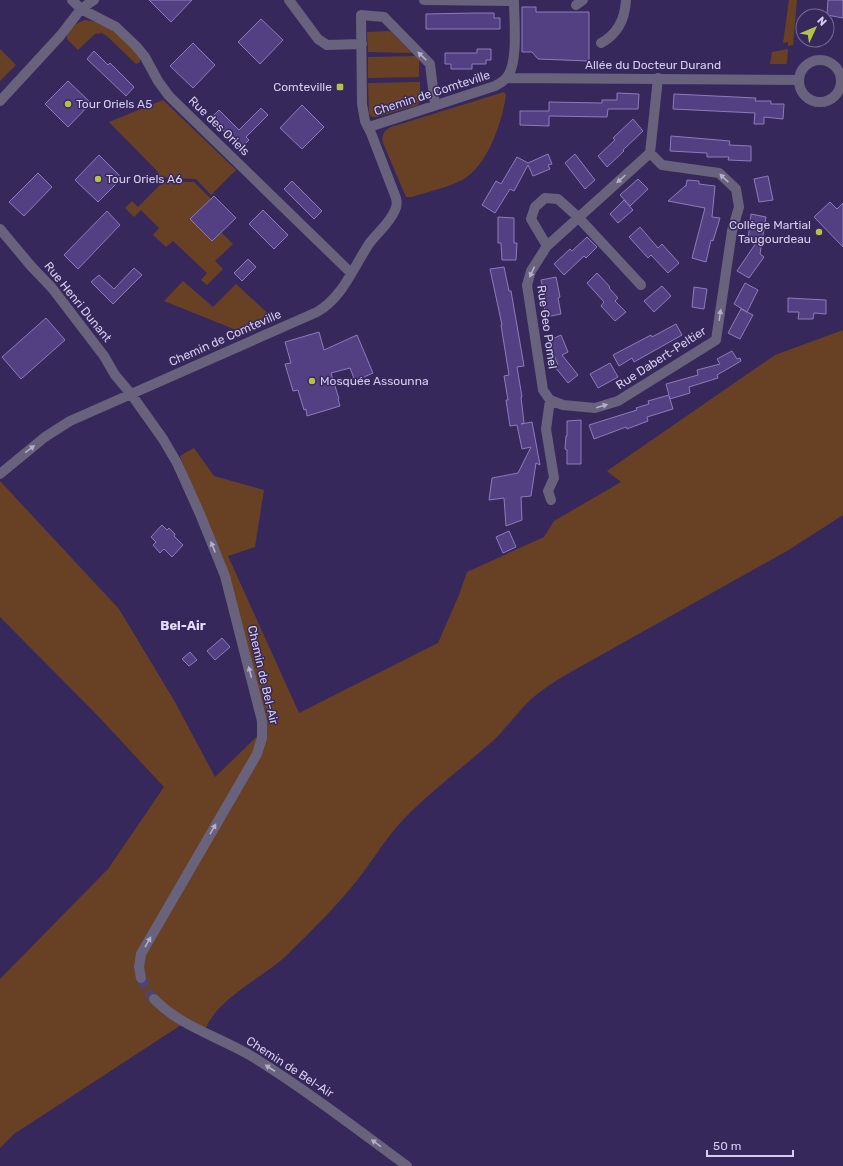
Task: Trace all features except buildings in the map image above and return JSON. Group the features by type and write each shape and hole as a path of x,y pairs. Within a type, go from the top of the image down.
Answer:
{"street":[{"name":"Rue des Oriels","path":"72,0 81,9 116,28 136,46 145,57 158,81 169,96 351,273"},
{"path":"0,101 60,36 81,9 94,0"},
{"path":"289,0 318,39 328,45 362,44"},
{"path":"424,0 514,1"},
{"path":"601,44 613,35 619,28 626,10 626,0"},
{"name":"Chemin de Comteville","path":"0,474 21,455 59,427 82,415 317,312 327,305 336,296 368,246 393,214 397,206 396,198 369,127 495,86 507,78 513,65 514,56 514,1"},
{"path":"369,127 365,121 362,104 361,15 384,17 430,64 435,105"},
{"path":"815,60 822,60 835,66 839,72 840,86 833,98 816,102 802,93 798,80 804,67 815,60"},
{"name":"Allée du Docteur Durand","path":"507,78 798,80"},
{"path":"650,152 658,78"},
{"name":"Rue Geo Pomel","path":"550,400 543,390 527,284 531,271 547,246 650,152"},
{"name":"Rue Dabert-Peltier","path":"550,400 563,406 595,408 618,402 716,340 732,231 739,207 736,189 719,173 662,165 650,152"},
{"path":"547,246 531,219 535,207 545,198 558,199 578,217 641,285"},
{"name":"Rue Henri Dunant","path":"0,228 31,266 52,288 104,356 115,375 131,394"},
{"name":"Chemin de Bel-Air","path":"131,394 163,438 175,459 220,564 229,592 263,727 262,738 257,754 144,949 139,963 141,978"},
{"path":"550,400 546,429 554,478 548,491 551,500"},
{"name":"Chemin de Bel-Air","path":"154,999 176,1018 233,1045 274,1071 314,1098 407,1166"}],"shaded area":[{"path":"789,0 797,0 796,8 795,8 793,45 788,46 788,42 783,43"},
{"path":"85,20 100,24 119,35 138,55 140,62 136,64 102,33 95,34 78,50 67,39 67,34 76,24"},
{"path":"390,31 412,53 368,52 367,32"},
{"path":"0,49 16,65 0,81"},
{"path":"788,49 786,64 770,64 772,52"},
{"path":"419,56 419,77 368,78 368,57"},
{"path":"420,82 420,99 418,105 377,117 373,117 369,114 368,83"},
{"path":"504,92 506,95 504,106 497,130 479,165 462,180 451,185 412,197 406,197 383,143 382,138 385,132 391,127"},
{"path":"163,100 236,170 211,195 196,179 155,177 159,173 109,122"},
{"path":"163,182 194,182 211,199 190,219 212,241 221,232 233,244 215,261 223,269 207,285 201,280 207,273 173,241 166,247 153,235 159,228 141,210 134,217 125,208 132,201 138,207"},
{"path":"183,281 213,307 236,284 275,320 246,334 164,301"},
{"path":"843,330 843,515 787,551 543,689 529,701 495,739 435,790 400,823 350,889 324,918 286,956 220,1007 206,1028 181,1025 14,1134 0,1148 0,979 108,869 164,787 99,717 0,617 0,481 119,609 175,702 215,777 267,727 221,561 180,456 194,448 214,476 264,490 255,547 228,556 299,713 438,643 459,595 467,572 544,537 554,521 621,482 607,471 775,355"}],"tunnel":[{"path":"141,978 147,990 154,999"}],"place":[{"name":"Comteville","path":"340,87"},
{"name":"Tour Oriels A5","path":"68,104"},
{"name":"Tour Oriels A6","path":"98,179"},
{"name":"Collège Martial Taugourdeau","path":"819,232"},
{"name":"Mosquée Assounna","path":"312,381"}],"district":[{"name":"Bel-Air","path":"183,625"}]}
